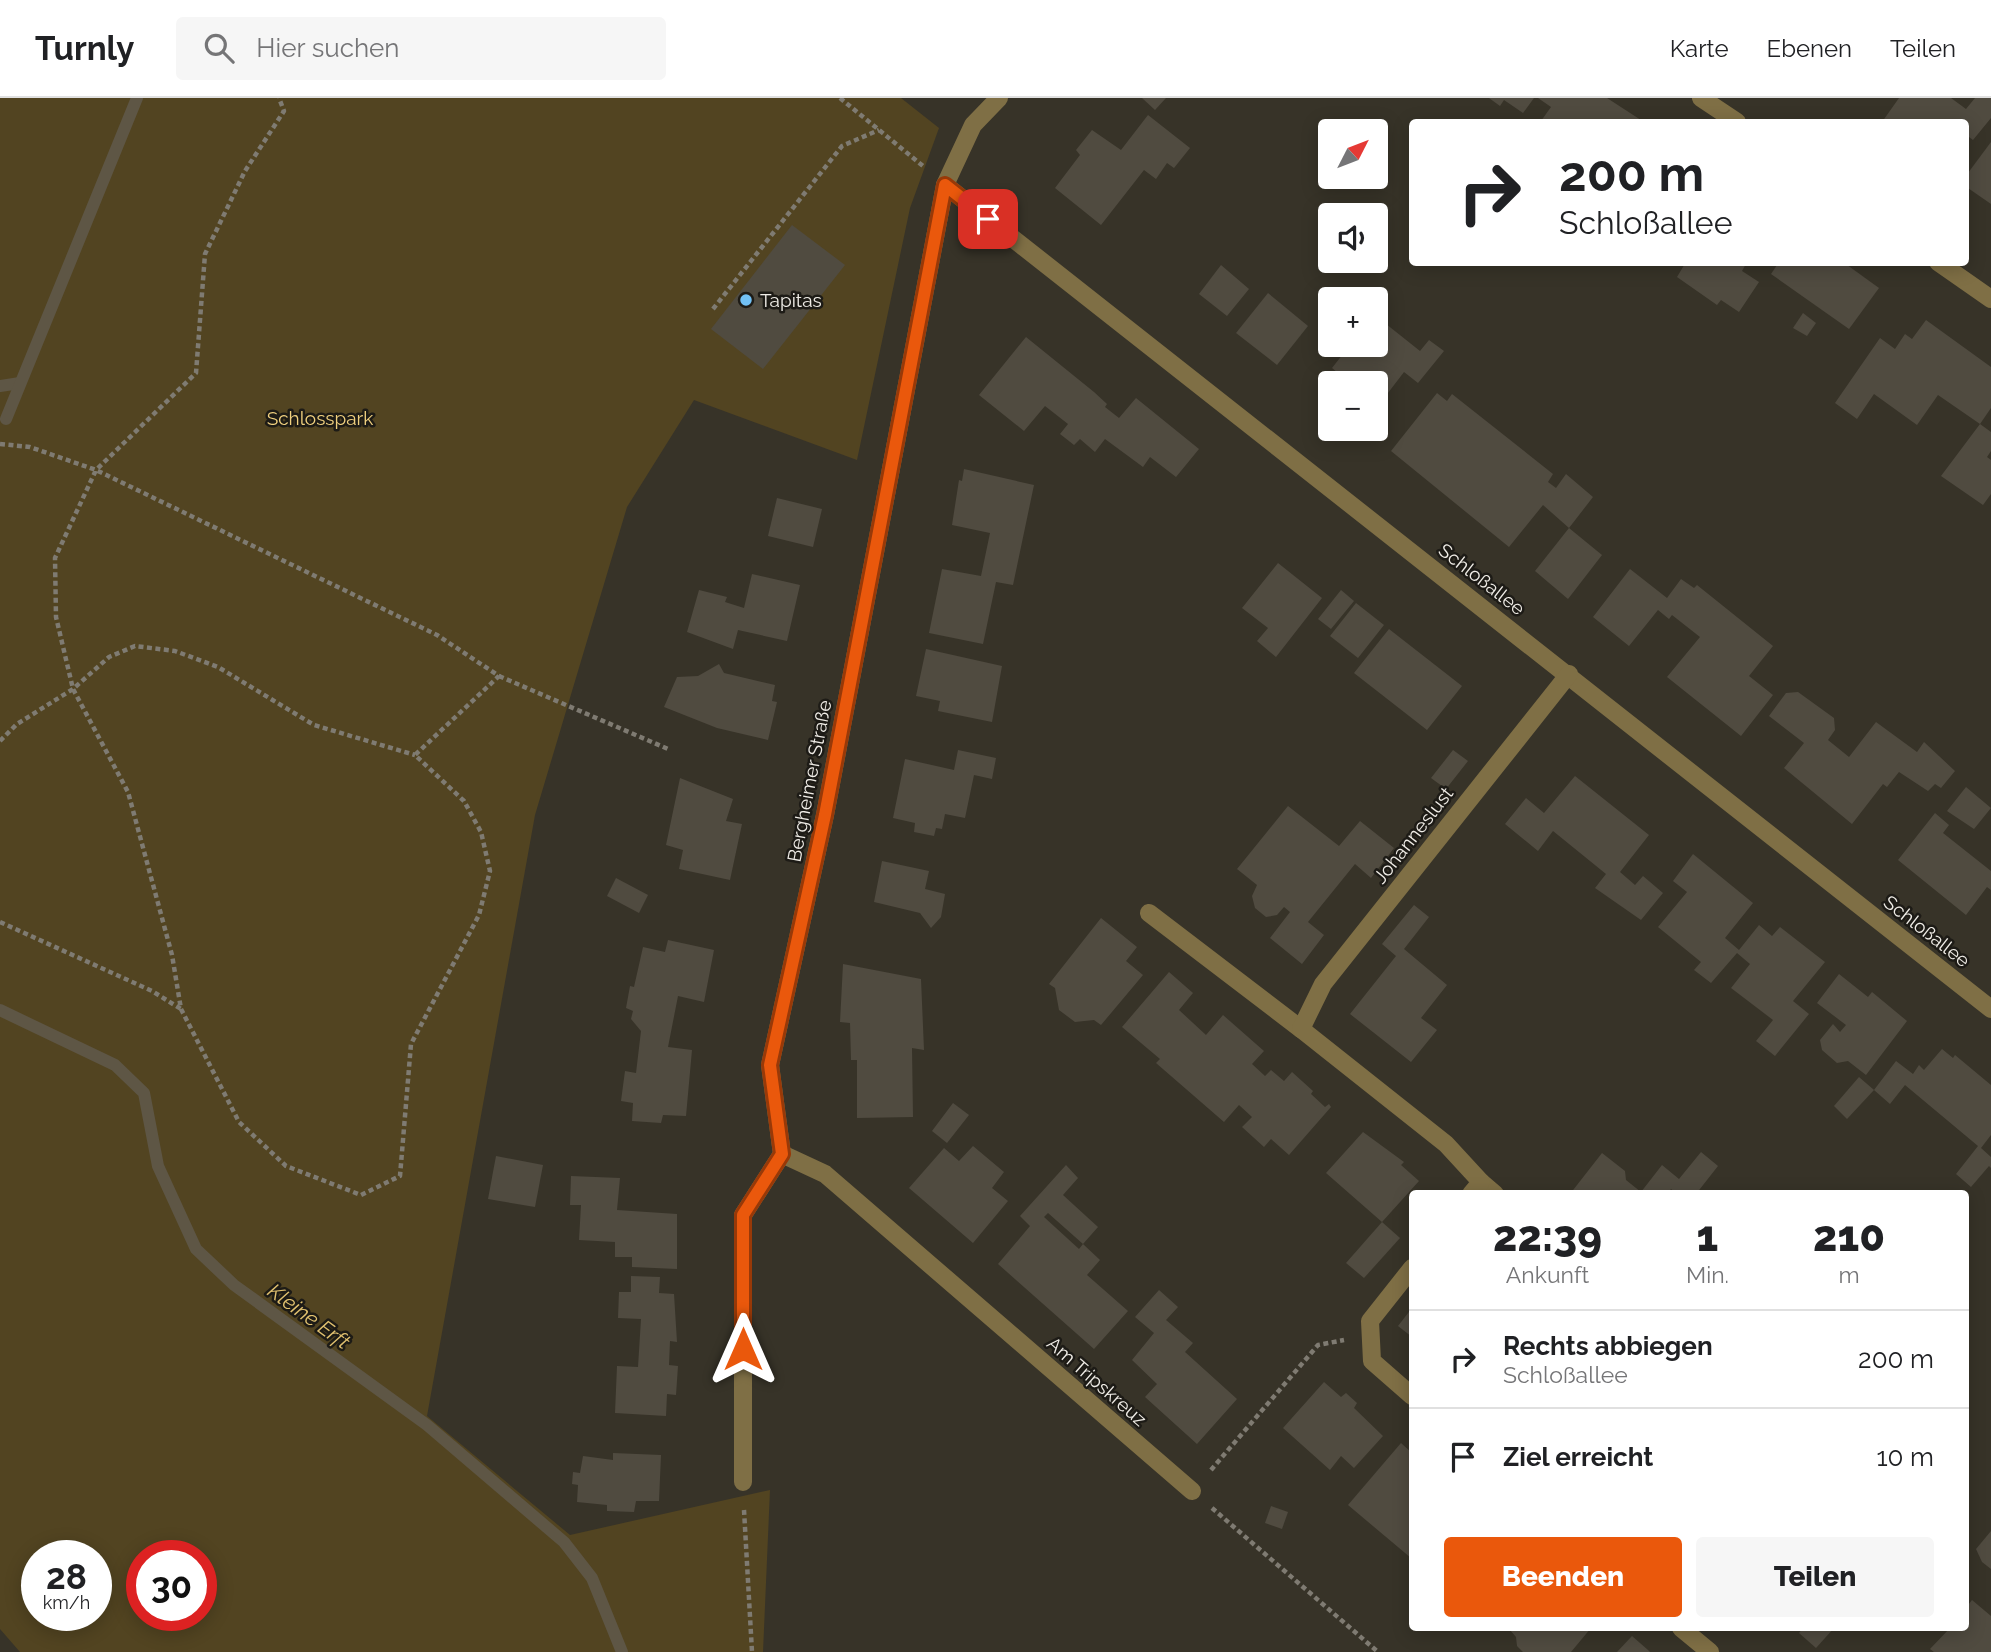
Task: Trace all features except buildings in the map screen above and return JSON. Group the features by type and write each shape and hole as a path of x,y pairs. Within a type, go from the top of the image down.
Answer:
{"street":[{"name":"Bergheimer Straße","path":"782,1154 770,1065 825,815 945,185 973,125 999,98"},
{"path":"1701,98 1732,119"},
{"name":"Schloßallee","path":"945,185 1991,1009"},
{"path":"1944,266 1991,299"},
{"name":"Johanneslust","path":"1301,1029 1323,984 1569,674"},
{"path":"1149,914 1301,1029 1446,1144 1476,1188"},
{"path":"743,1482 743,1215 782,1154"},
{"name":"Am Tripskreuz","path":"782,1154 825,1174 1192,1491"},
{"path":"1409,1272 1370,1321 1372,1362 1409,1393"},
{"path":"1685,1631 1710,1652"}],"path":[{"path":"0,741 17,724 73,689 109,657 135,646 175,651 218,667 314,725 415,755 464,801 481,832 490,871 479,915 411,1044 400,1176 361,1195 286,1166 239,1122 181,1009 172,956 128,792 73,689 55,617 55,558 96,470 196,373 205,254 245,171 284,111 279,98"},
{"path":"840,98 945,185"},
{"path":"713,309 842,146 879,130"},
{"path":"0,444 30,447 96,470 437,635 499,676 668,749"},
{"path":"415,755 499,676"},
{"path":"0,922 152,991 181,1009"},
{"path":"1370,1334 1318,1345 1192,1491 1378,1652"},
{"path":"743,1482 752,1652"}],"green space":[{"name":"Schlosspark","path":"0,98 901,98 939,128 910,208 857,460 694,400 627,507 535,815 427,1416 570,1535 770,1490 763,1652 20,1652 0,1629"}],"waterway":[{"path":"6,419 137,98"},
{"path":"0,386 20,383"},
{"name":"Kleine Erft","path":"0,1010 115,1065 144,1093 158,1166 196,1249 234,1285 427,1425 564,1542 592,1578 622,1652"}],"place":[{"name":"Tapitas","path":"746,300"}],"route":[{"path":"743,1349 743,1215 782,1154 770,1065 825,815 945,185 988,219"}]}
